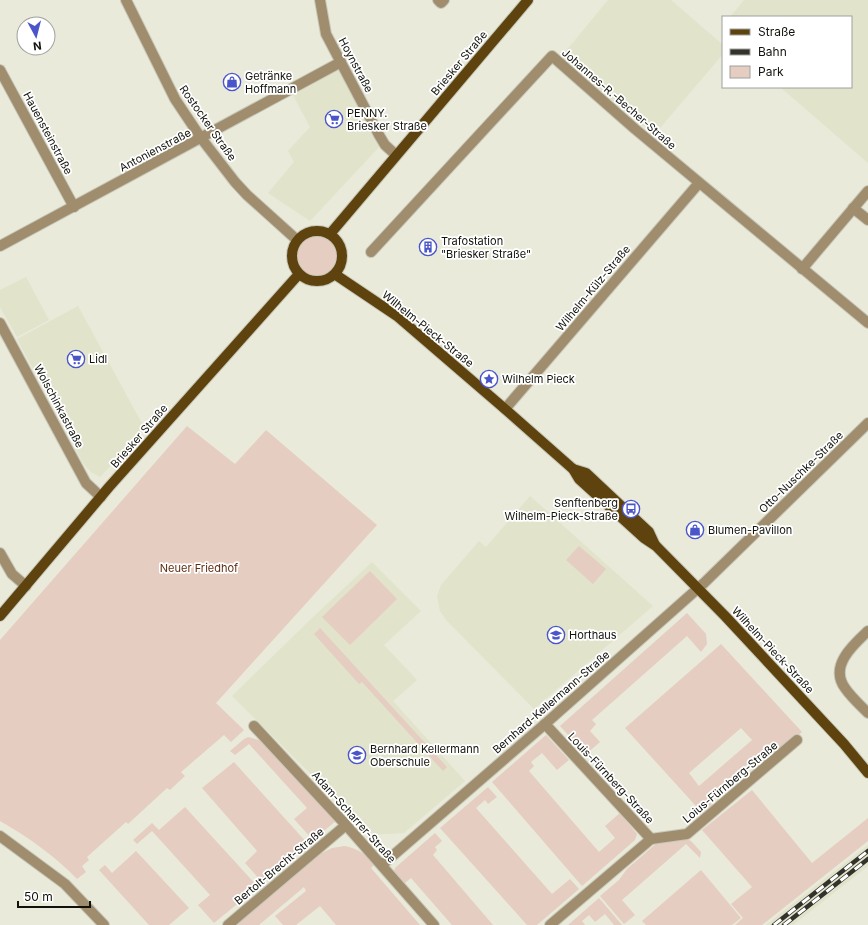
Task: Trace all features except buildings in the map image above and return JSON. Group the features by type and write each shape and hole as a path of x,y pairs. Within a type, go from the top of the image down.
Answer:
{"main road":[{"name":"Briesker Straße","path":"330,234 528,0"},
{"path":"318,231 330,234 338,242 342,251 342,264 336,275 328,280 316,281 303,278 293,263 292,257 297,240 304,234 311,232 318,231"},
{"name":"Briesker Straße","path":"0,616 101,497 299,274"},
{"name":"Wilhelm-Pieck-Straße","path":"336,275 397,316 573,468 579,479 644,538 656,546 698,588 844,744 868,773"}],"street":[{"name":"Rostocker Straße","path":"126,0 175,99 201,138 239,186 267,214 297,240"},
{"name":"Hoynstraße","path":"320,0 326,34 378,135 385,145 396,155"},
{"path":"438,0 441,3 444,0"},
{"name":"Johannes-R.-Becher-Straße","path":"371,252 552,56 635,129 868,323"},
{"name":"Antonienstraße","path":"0,246 341,62"},
{"name":"Hauensteinstraße","path":"0,70 74,207"},
{"name":"Wilhelm-Külz-Straße","path":"505,408 699,183"},
{"path":"802,269 868,191"},
{"path":"853,208 868,220"},
{"name":"Wolschinkastraße","path":"1,326 86,482 101,497"},
{"name":"Otto-Nuschke-Straße","path":"698,588 868,423"},
{"path":"0,553 12,574 26,586"},
{"name":"Bernhard-Kellermann-Straße","path":"382,865 545,724 698,588"},
{"path":"868,631 850,648 841,663 839,674 845,688 868,713"},
{"name":"Louis-Fürnberg-Straße","path":"545,724 651,839 550,925"},
{"name":"Adam-Scharrer-Straße","path":"254,726 346,825 434,925"},
{"name":"Loius-Fürnberg-Straße","path":"651,839 687,834 797,740"},
{"name":"Bertolt-Brecht-Straße","path":"228,925 346,825"},
{"path":"0,836 65,884 104,925"}],"shaded area":[{"path":"608,0 671,0 722,44 722,55 654,135 561,57"},
{"path":"744,0 868,0 868,163 781,88 852,88 852,16 731,16"},
{"path":"340,68 380,146 310,221 268,193 294,162 288,151 310,127 293,95"},
{"path":"26,277 49,320 17,337 0,307 0,290"},
{"path":"78,306 145,429 100,477 91,472 83,463 17,339"},
{"path":"530,496 653,606 534,709 446,620 440,611 437,596 441,585 479,541 486,547"},
{"path":"372,562 421,611 384,645 417,680 393,701 465,781 404,833 369,835 345,808 232,696"},
{"path":"868,845 868,866 793,925 766,925"}],"green space":[{"path":"318,236 333,242 339,257 333,272 318,278 303,272 297,257 303,242"},
{"name":"Neuer Friedhof","path":"187,426 235,464 266,430 377,525 216,703 244,730 231,742 224,735 181,772 185,776 170,790 167,788 128,824 126,822 87,857 89,860 82,866 86,872 77,879 60,862 41,847 0,821 0,640"},
{"path":"579,546 606,569 593,584 566,560"},
{"path":"370,571 397,599 350,645 322,617"},
{"path":"687,613 706,634 707,644 701,652 687,636 592,720 596,724 590,731 600,742 586,754 560,726"},
{"path":"320,628 447,767 443,771 362,682 359,684 314,634"},
{"path":"721,644 802,732 766,762 759,754 707,799 714,808 705,816 625,728","holes":["741,728 752,740 699,786 689,773"]},
{"path":"546,735 569,760 557,770 542,753 531,762 534,766 529,771 599,852 615,838 605,826 620,813 637,834 635,840 582,886 492,782"},
{"path":"248,737 259,740 337,820 313,840 294,819 307,808 249,744 235,755 230,751"},
{"path":"234,762 308,844 263,883 245,863 257,851 202,788"},
{"path":"488,787 497,797 488,804 485,800 476,808 552,894 570,879 579,889 537,925 527,925 440,828"},
{"path":"752,790 812,863 868,818 868,841 762,925 735,925 743,918 731,904 752,887 702,830"},
{"path":"185,807 258,887 214,923 198,905 210,895 152,831 137,844 133,840 152,823 159,830"},
{"path":"435,833 442,841 435,847 437,850 433,855 493,925 452,925 411,878 405,883 394,871 395,868"},
{"path":"687,839 691,841 701,852 700,858 686,844 622,900 635,915 624,924 600,896 619,880 627,869 658,842"},
{"path":"345,846 362,852 375,864 371,868 420,925 336,925 320,906 296,925 283,925 275,916 306,891 304,887 259,925 235,925 320,854 332,848"},
{"path":"136,851 189,908 169,925 149,925 99,870 105,865 112,873"},
{"path":"701,870 741,918 732,925 646,925 642,921"},
{"path":"599,898 622,925 614,925 605,914 595,922 589,915 582,921 585,925 568,925"}],"railway":[{"path":"774,925 868,851"},
{"path":"784,925 868,859"}],"place":[{"name":"Getränke Hoffmann","path":"232,82"},
{"name":"PENNY. Briesker Straße","path":"334,119"},
{"name":"Trafostation \"Briesker Straße\"","path":"428,247"},
{"name":"Lidl","path":"76,359"},
{"name":"Wilhelm Pieck","path":"489,379"},
{"name":"Senftenberg Wilhelm-Pieck-Straße","path":"631,509"},
{"name":"Blumen-Pavillon","path":"695,530"},
{"name":"Horthaus","path":"556,635"},
{"name":"Bernhard Kellermann Oberschule","path":"357,755"}]}
